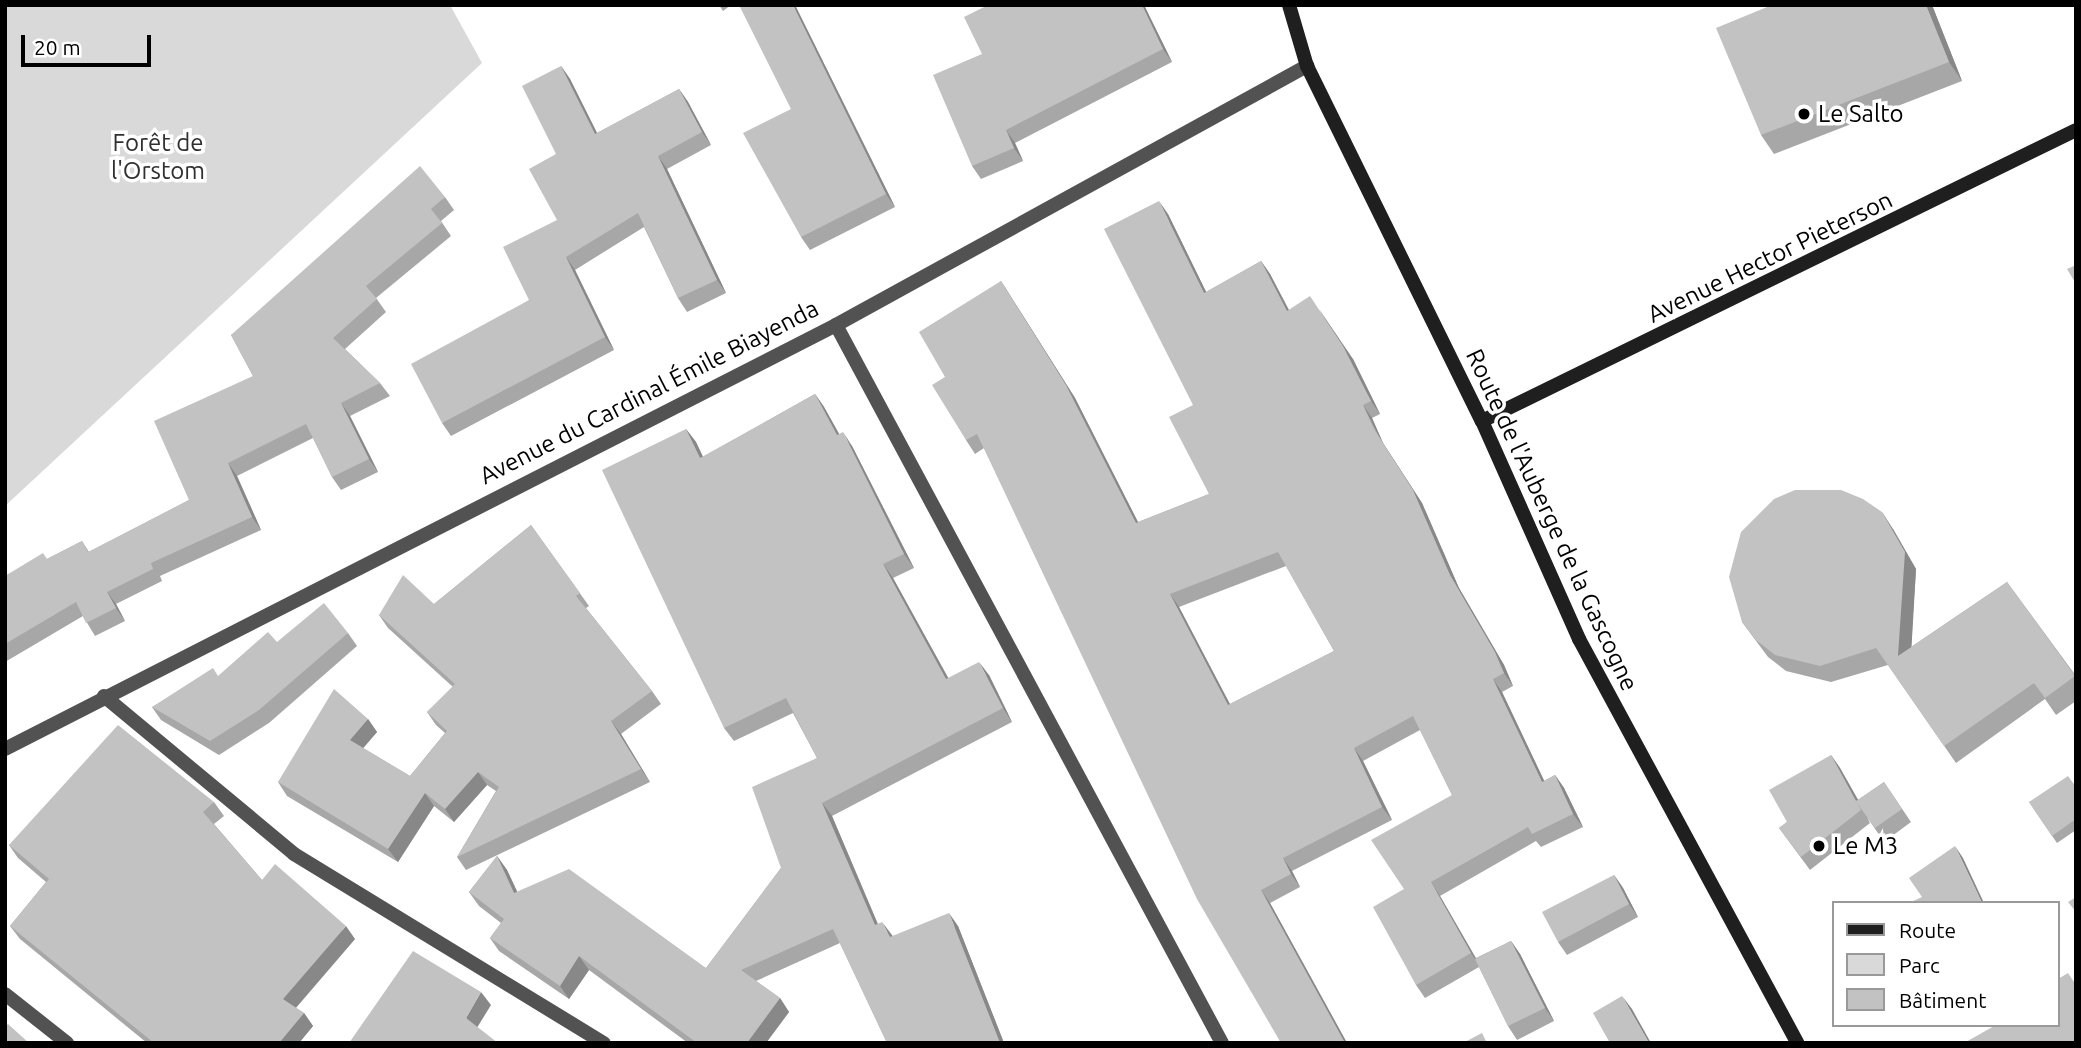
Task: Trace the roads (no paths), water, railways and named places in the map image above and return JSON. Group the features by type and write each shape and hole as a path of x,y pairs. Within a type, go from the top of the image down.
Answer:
{"street":[{"name":"Route de l'Auberge de la Gascogne","path":"1289,5 1307,66 1482,421 1579,639 1797,1043"},
{"name":"Avenue du Cardinal Émile Biayenda","path":"5,748 836,325 1307,66"},
{"name":"Avenue Hector Pieterson","path":"1482,421 2076,130"},
{"path":"836,325 1222,1043"},
{"path":"104,696 295,854 604,1043"},
{"path":"5,994 67,1043"}],"place":[{"name":"Le Salto","path":"1804,114"},
{"name":"Le M3","path":"1819,846"}],"park label":[{"name":"Forêt de l'Orstom","path":"158,157"}]}
